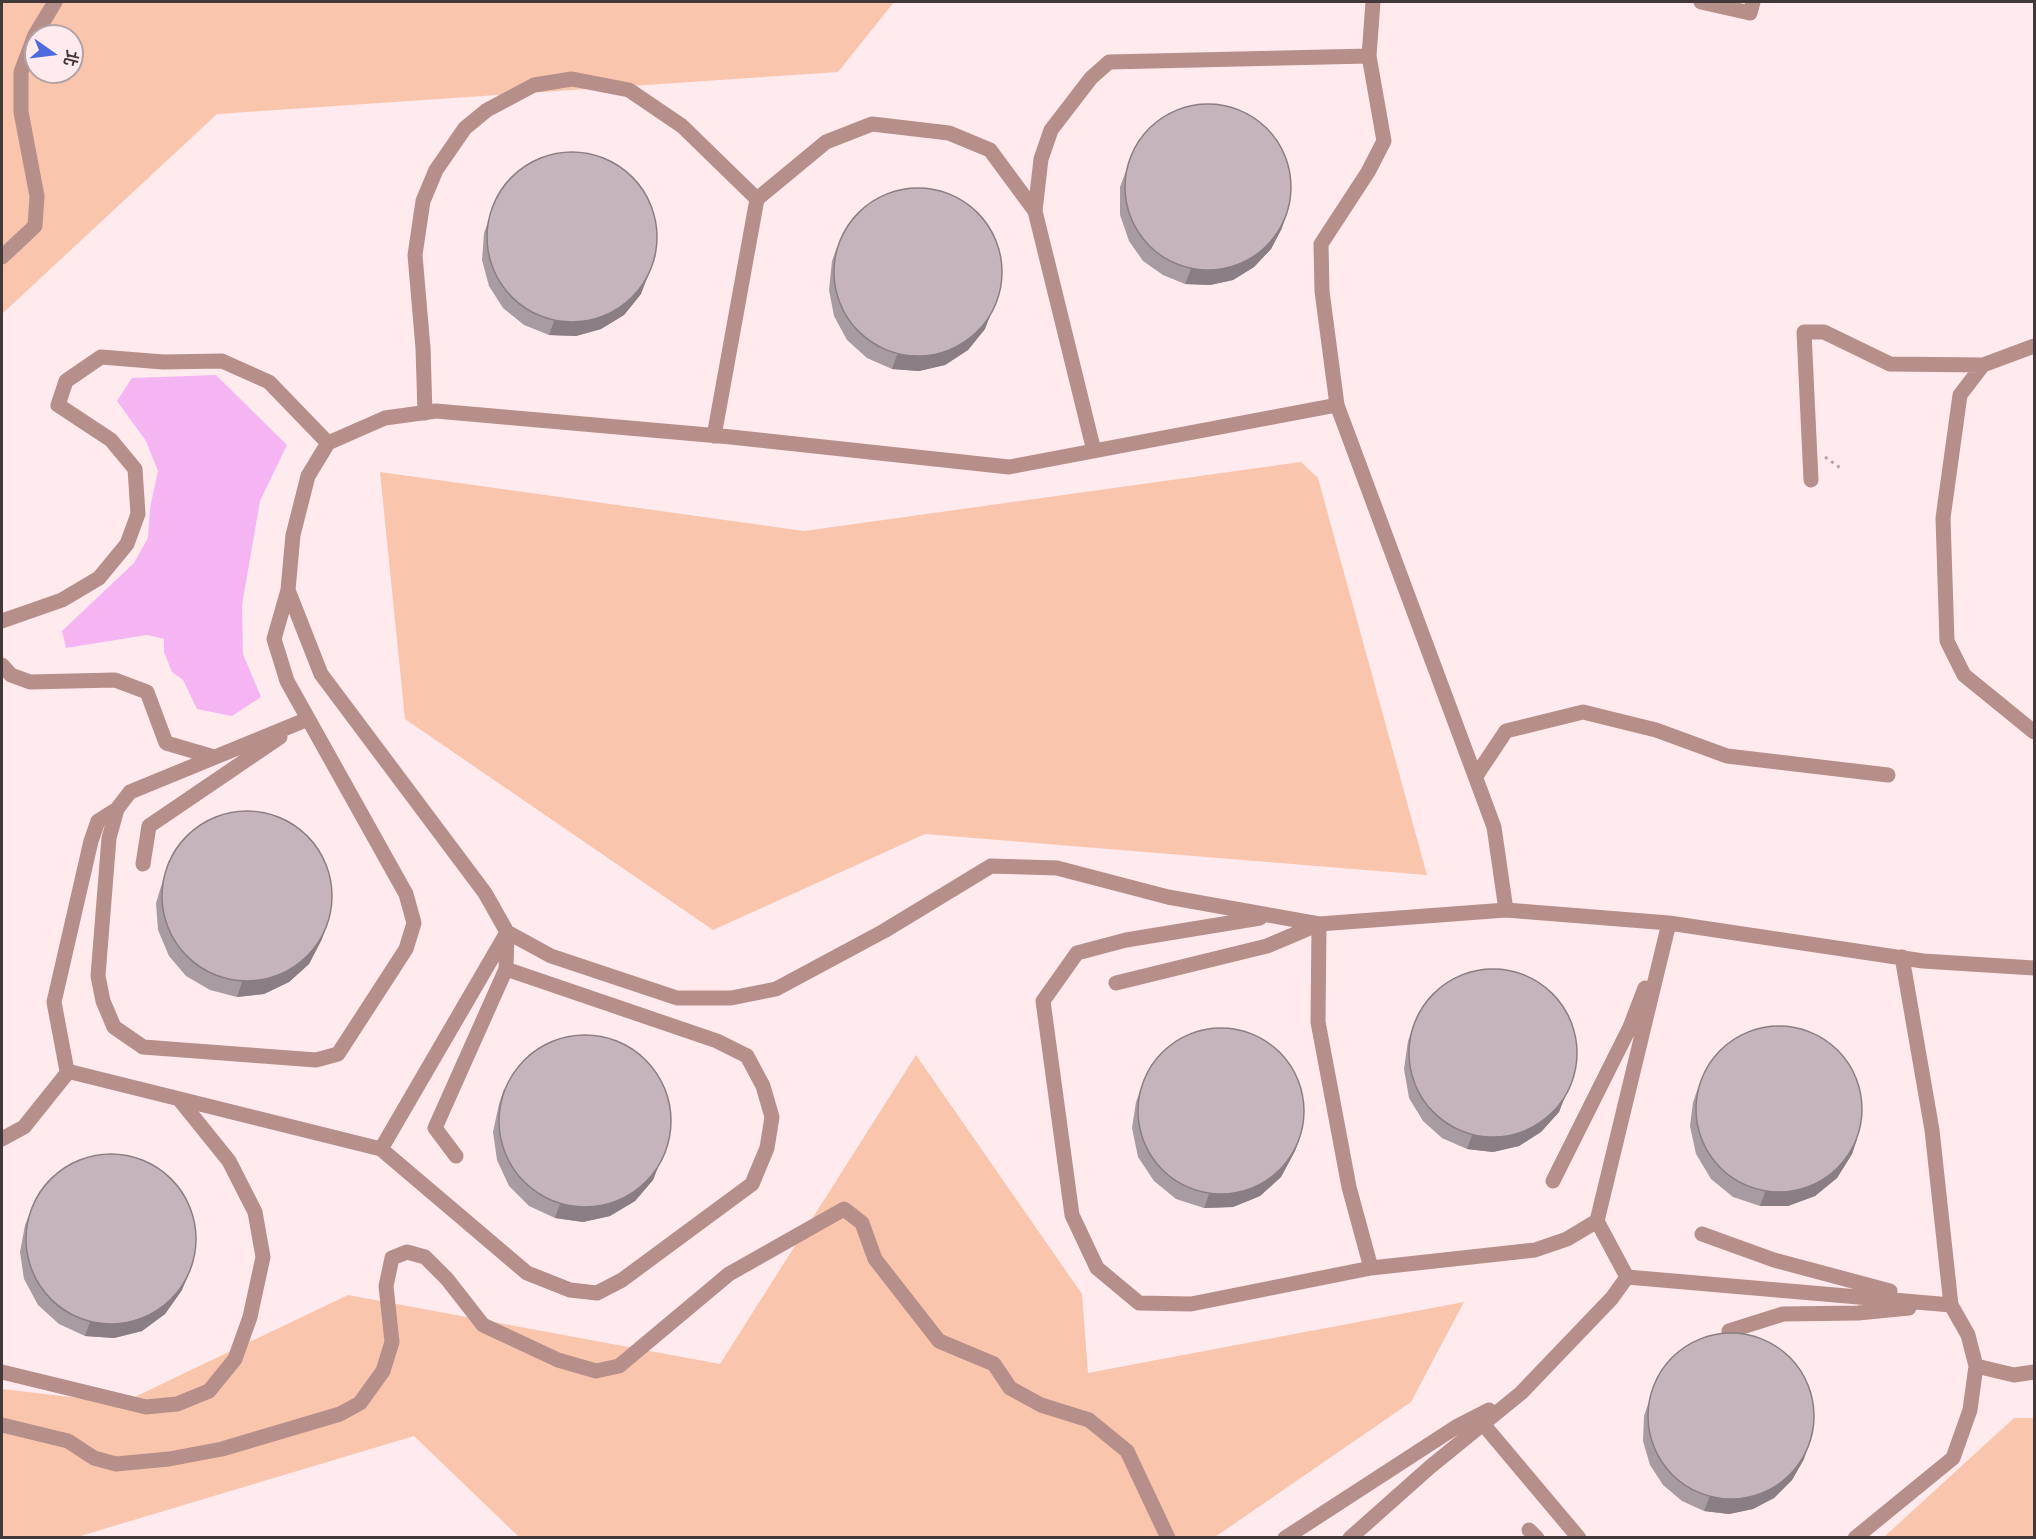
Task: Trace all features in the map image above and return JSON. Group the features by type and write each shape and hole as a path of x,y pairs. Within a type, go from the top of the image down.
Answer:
{"lane":[{"path":"2,257 34,226 37,196 21,112 21,72 35,35 55,2"},
{"path":"1373,2 1369,56 1384,141 1368,172 1321,244 1322,291 1337,405 1494,826 1506,910"},
{"path":"1701,2 1750,13 1753,2"},
{"path":"1094,452 1035,211 1041,159 1051,130 1092,78 1108,62 1369,56"},
{"path":"425,413 423,348 415,255 423,201 436,171 465,128 487,110 534,85 572,79 629,90 682,126 757,199"},
{"path":"714,436 757,199 826,142 872,124 949,133 990,150 1035,211"},
{"path":"1811,480 1804,332 1824,332 1890,364 1983,365 2034,346"},
{"path":"2,621 62,600 99,578 127,544 138,514 135,469 111,440 58,405 66,381 101,357 163,362 222,361 269,382 328,443"},
{"path":"1983,365 1960,395 1942,518 1947,640 1964,675 2034,732"},
{"path":"117,808 109,838 98,976 103,1001 114,1027 143,1047 316,1060 338,1054 406,950 414,923 406,894 287,681 274,639 288,590 293,535 308,476 328,443 385,418 436,411 714,436 1009,467 1337,405"},
{"path":"288,590 321,674 485,893 507,932 506,969 435,1128 456,1156"},
{"path":"2,665 11,675 30,682 115,680 147,692 166,743 214,757"},
{"path":"1476,776 1506,731 1583,712 1656,730 1727,756 1888,776"},
{"path":"2,1151 68,1072 54,1002 91,841 98,821 117,808 130,792 308,719 149,826 143,864"},
{"path":"507,932 551,956 677,998 730,998 776,989 884,931 991,866 1057,868 1168,897 1319,924 1506,910 1669,923 1923,961 2034,968"},
{"path":"1275,916 1126,940 1077,953 1043,1001 1072,1215 1097,1268 1139,1303 1191,1304 1371,1268 1535,1250 1567,1239 1597,1221"},
{"path":"1553,1181 1630,1027 1669,923"},
{"path":"1627,1277 1597,1221 1669,923"},
{"path":"1116,983 1266,946 1319,924"},
{"path":"1319,924 1318,1022 1349,1186 1371,1268"},
{"path":"381,1149 507,932"},
{"path":"1855,1538 1953,1458 1970,1410 1977,1366 1968,1335 1951,1305 1932,1130 1902,957"},
{"path":"68,1072 381,1149 527,1273 570,1290 597,1293 622,1280 752,1184 767,1148 772,1117 763,1086 747,1056 717,1041 506,969"},
{"path":"2,1372 146,1407 177,1404 209,1391 235,1359 250,1317 263,1257 255,1212 229,1161 179,1099"},
{"path":"2,1139 24,1127"},
{"path":"2,1425 68,1441 94,1458 116,1464 222,1449 340,1414 360,1402 383,1371 392,1342 386,1286 392,1258 407,1252 425,1257 447,1279 483,1325 558,1360 596,1371 619,1366 729,1274 844,1209 862,1223 875,1259 939,1341 994,1364 1010,1388 1041,1406 1089,1420 1127,1451 1168,1538"},
{"path":"1702,1234 1774,1260 1848,1282 1951,1305"},
{"path":"1627,1277 1951,1305"},
{"path":"1350,1538 1430,1467 1521,1393 1612,1298 1627,1277"},
{"path":"1729,1331 1783,1314 1858,1313 1951,1305"},
{"path":"1977,1366 2014,1375 2034,1372"},
{"path":"1285,1538 1456,1427 1521,1393"},
{"path":"1483,1424 1579,1538"}],"shaded area":[{"path":"2,2 894,2 838,72 217,114 3,313 2,317"},
{"path":"216,375 287,445 260,501 242,605 243,654 261,697 232,716 197,709 183,680 172,672 164,652 164,639 147,635 66,648 62,631 134,563 148,538 150,508 158,471 146,441 117,401 132,378"},
{"path":"1301,462 1318,478 1427,875 925,834 713,930 405,719 380,472 804,531"},
{"path":"916,1055 1082,1294 1088,1373 1464,1302 1411,1402 1215,1537 519,1537 414,1436 77,1537 2,1538 2,1389 122,1403 348,1295 720,1364"},
{"path":"2014,1418 2034,1418 2034,1537 1884,1537"}],"building":[{"path":"1208,104 1224,105 1240,110 1267,128 1285,155 1290,171 1290,203 1285,219 1267,246 1240,264 1224,269 1208,270 1192,269 1176,264 1149,246 1131,219 1126,203 1125,187 1126,171 1131,155 1149,128 1176,110 1192,105"},
{"path":"572,152 605,158 632,177 651,204 657,237 651,270 632,297 605,316 572,322 539,316 512,297 493,270 487,237 493,204 512,177 539,158"},
{"path":"918,188 950,195 965,202 977,213 988,225 995,240 1002,272 995,304 988,319 977,331 965,342 950,349 918,356 886,349 871,342 859,331 848,319 841,304 834,272 841,240 848,225 859,213 871,202 886,195"},
{"path":"247,811 279,818 294,825 307,836 318,849 325,864 332,896 325,928 318,943 307,956 294,967 279,974 247,981 215,974 200,967 187,956 176,943 169,928 162,896 169,864 176,849 187,836 200,825 215,818"},
{"path":"1493,969 1525,976 1539,983 1552,994 1563,1007 1570,1021 1577,1053 1570,1085 1563,1099 1552,1112 1539,1123 1525,1130 1493,1137 1461,1130 1447,1123 1434,1112 1423,1099 1416,1085 1409,1053 1416,1021 1423,1007 1434,994 1447,983 1461,976"},
{"path":"1779,1026 1795,1027 1811,1032 1838,1050 1856,1077 1861,1093 1861,1125 1856,1141 1838,1168 1811,1186 1795,1191 1779,1192 1763,1191 1747,1186 1720,1168 1702,1141 1697,1125 1696,1109 1697,1093 1702,1077 1720,1050 1747,1032 1763,1027"},
{"path":"1221,1028 1253,1035 1280,1052 1297,1079 1304,1111 1297,1143 1280,1170 1253,1187 1221,1194 1189,1187 1162,1170 1145,1143 1138,1111 1145,1079 1162,1052 1189,1035"},
{"path":"585,1035 618,1042 646,1060 664,1088 671,1121 664,1154 646,1182 618,1200 585,1207 552,1200 524,1182 506,1154 499,1121 506,1088 524,1060 552,1042"},
{"path":"111,1154 143,1161 171,1179 189,1207 196,1239 189,1271 171,1299 143,1317 111,1324 79,1317 51,1299 33,1271 26,1239 33,1207 51,1179 79,1161"},
{"path":"1731,1333 1763,1340 1777,1347 1789,1358 1800,1370 1807,1384 1814,1416 1807,1448 1800,1462 1789,1474 1777,1485 1763,1492 1731,1499 1699,1492 1685,1485 1673,1474 1662,1462 1655,1448 1648,1416 1655,1384 1662,1370 1673,1358 1685,1347 1699,1340"}]}
